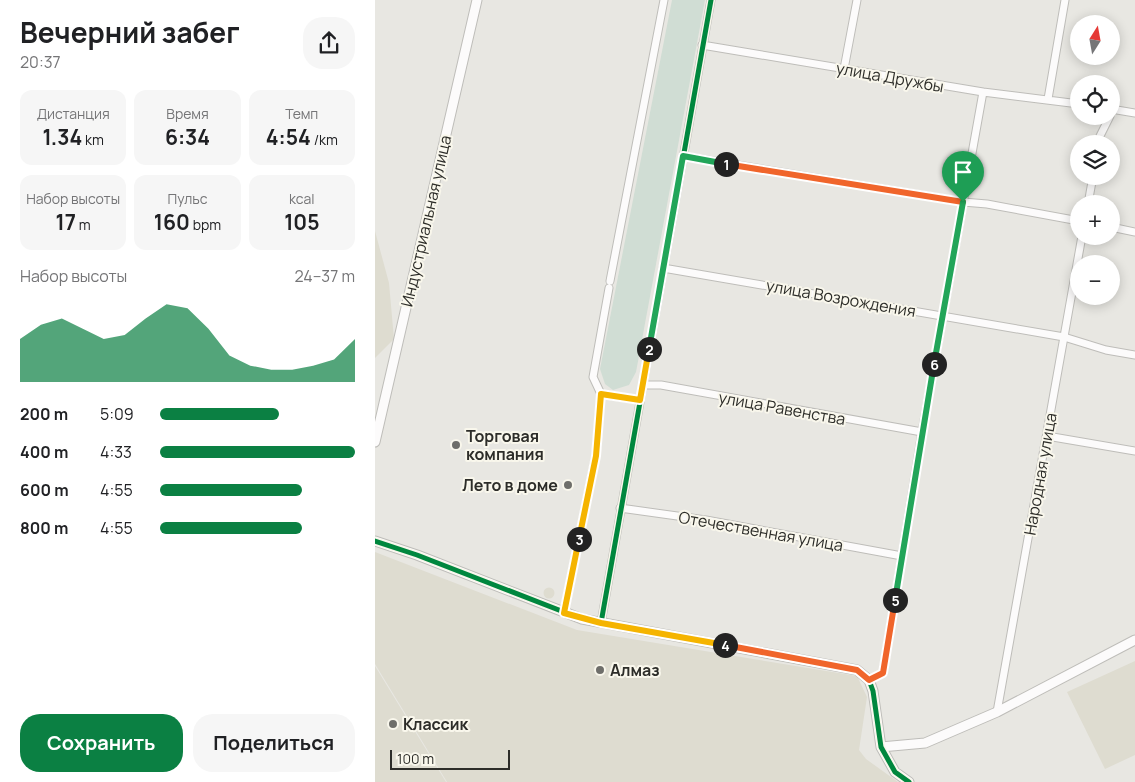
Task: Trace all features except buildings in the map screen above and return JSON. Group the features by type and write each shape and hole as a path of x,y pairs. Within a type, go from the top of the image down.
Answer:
{"street":[{"path":"564,613 596,456 601,394 593,377 664,0"},
{"path":"601,623 711,0"},
{"path":"844,69 857,0"},
{"path":"1048,99 1065,0"},
{"name":"Индустриальная улица","path":"375,442 477,1"},
{"name":"улица Дружбы","path":"702,45 983,92 1070,103"},
{"path":"869,680 883,673 942,315 983,92"},
{"path":"1120,112 1135,113"},
{"path":"683,156 963,202 987,204 1070,220"},
{"path":"1120,230 1135,232"},
{"name":"Народная улица","path":"997,712 1081,245"},
{"name":"улица Возрождения","path":"663,268 1064,337 1106,350 1135,355"},
{"name":"улица Равенства","path":"643,385 661,384 922,432"},
{"path":"601,394 640,400"},
{"path":"1047,436 1135,451"},
{"name":"Отечественная улица","path":"620,508 706,520 902,556"},
{"path":"375,541 417,555 564,613 601,623 857,670 869,680 878,717 881,746 895,772 909,782"},
{"path":"881,746 925,743 997,712 1135,640"}],"shaded area":[{"path":"672,0 705,0 636,372 629,385 613,390 605,384 600,369"},
{"path":"375,231 389,283 394,339 375,358"},
{"name":"Алмаз","path":"375,552 577,630 857,676 867,697 859,750 866,759 898,782 447,782 375,664"},
{"path":"549,587 555,593 549,599 543,593"},
{"path":"1135,661 1135,755 1105,769 1067,692"},
{"name":"Классик","path":"375,666 446,782 375,782"}],"cycle path":[{"path":"601,623 711,0"},
{"path":"375,541 417,555 582,619 857,670 869,680 873,691 881,747 895,772 909,782"}],"place":[{"name":"Торговая компания","path":"456,445"},
{"name":"Лето в доме","path":"568,485"},
{"name":"Алмаз","path":"600,670"},
{"name":"Классик","path":"393,724"}],"route":[{"path":"683,156 963,202 922,432 883,673 869,680 857,670 672,634 601,623 564,613 596,456 601,394 640,400 683,156"}]}
